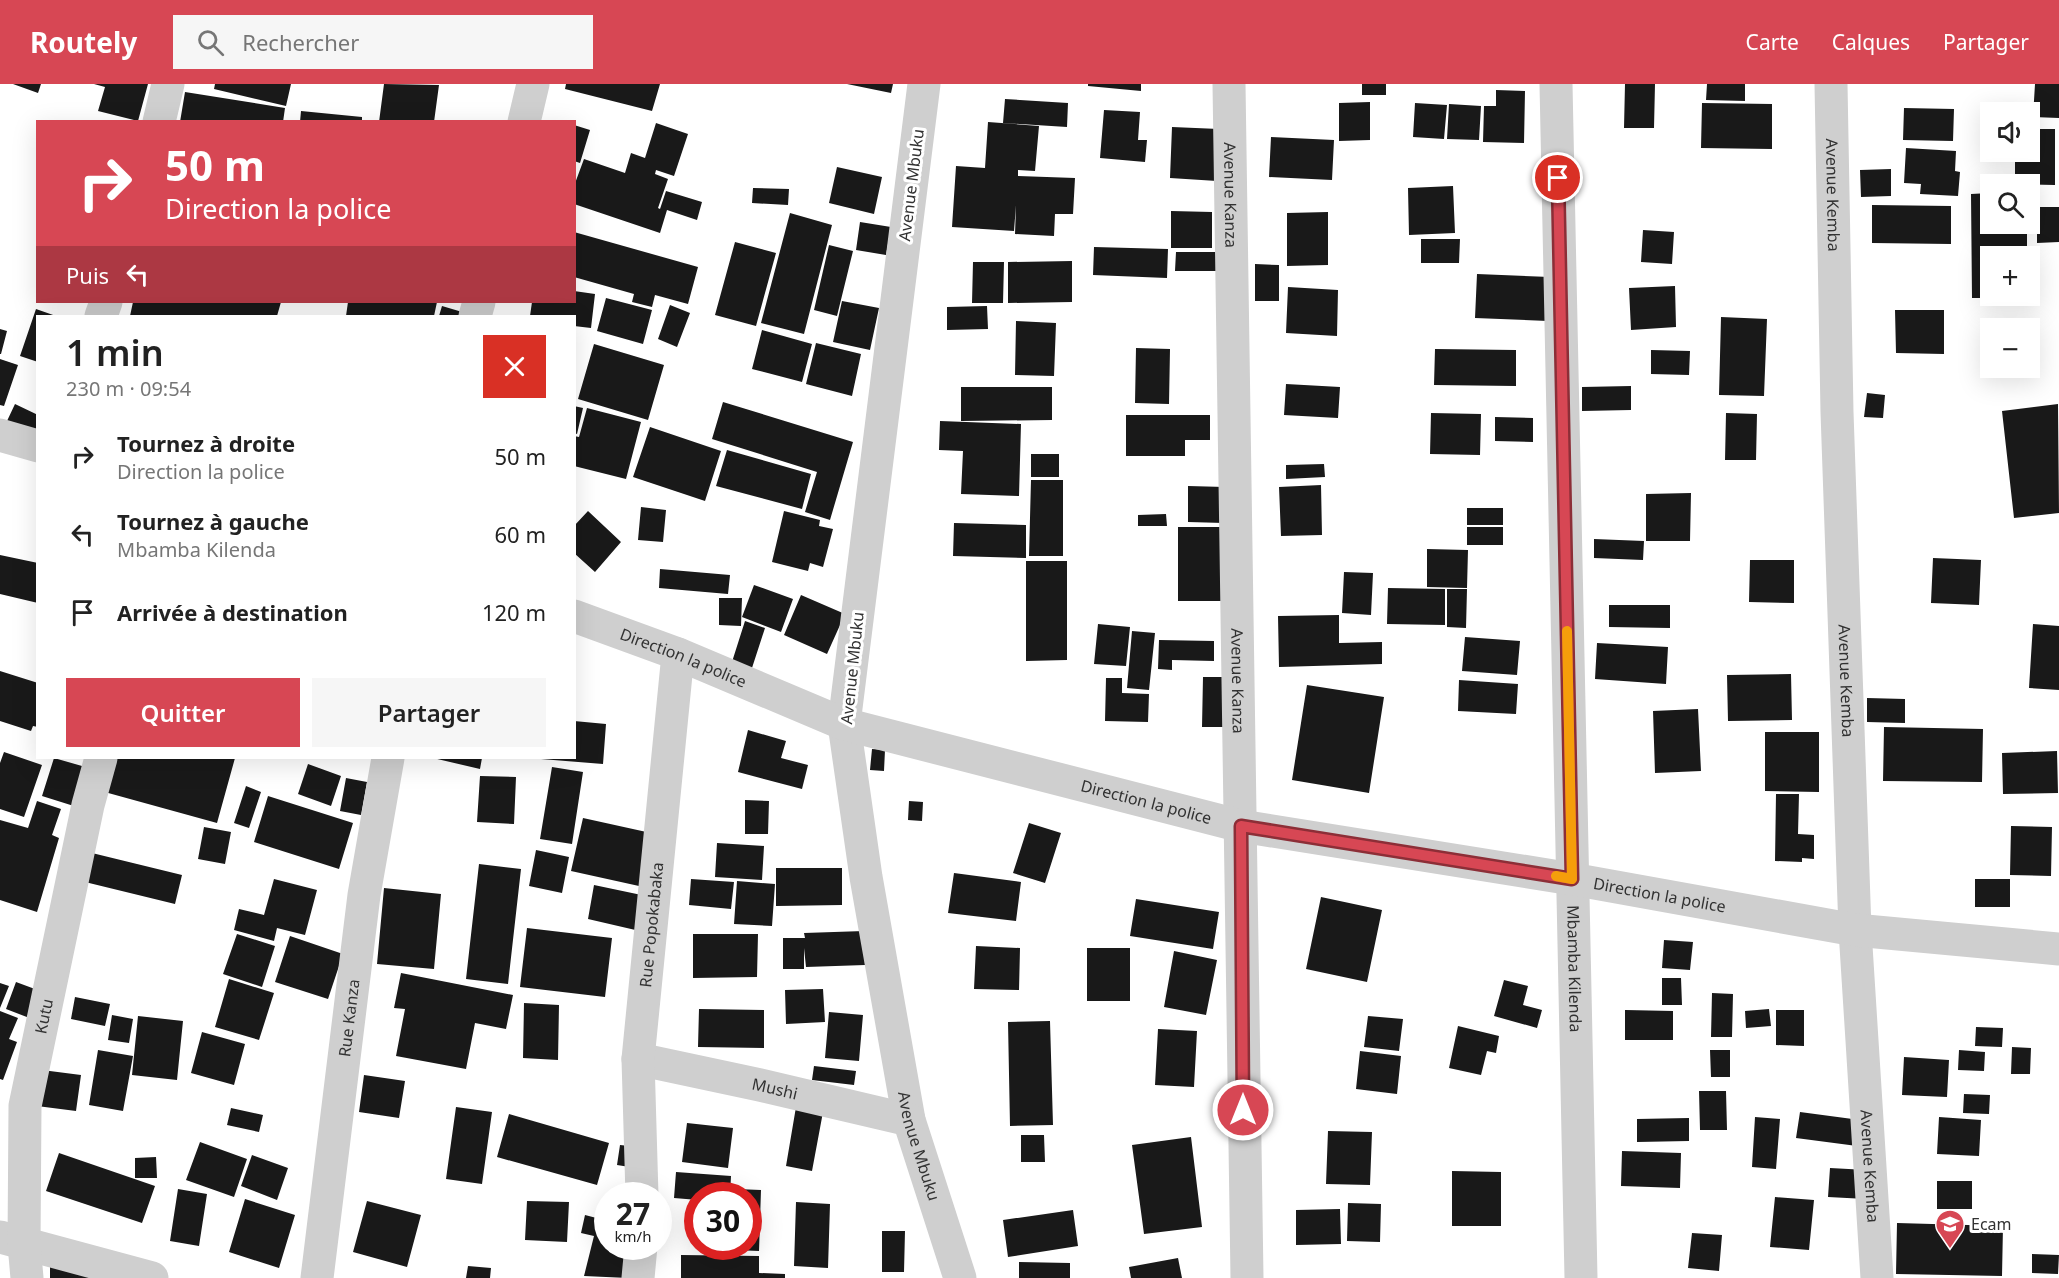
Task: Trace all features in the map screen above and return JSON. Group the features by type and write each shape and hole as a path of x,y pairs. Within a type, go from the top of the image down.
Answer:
{"street":[{"path":"159,120 168,84"},
{"path":"524,120 533,84"},
{"name":"Avenue Mbuku","path":"924,84 844,724 866,876 909,1120 960,1278"},
{"name":"Avenue Kanza","path":"1229,84 1247,1278"},
{"name":"Mbamba Kilenda","path":"1556,84 1581,1278"},
{"name":"Avenue Kemba","path":"1831,84 1838,412 1855,930 1877,1278"},
{"path":"0,435 36,445"},
{"name":"Direction la police","path":"576,617 678,654 844,724 1241,826 1572,879 1855,930 2059,949"},
{"name":"Rue Popokabaka","path":"642,1182 638,1059 678,654"},
{"name":"Kutu","path":"27,1278 12,1241 25,1106 88,805 101,759"},
{"name":"Rue Kanza","path":"317,1278 364,895 388,759"},
{"name":"Mushi","path":"638,1059 760,1084 909,1120"},
{"path":"12,1241 152,1278"},
{"path":"638,1278 640,1260"}],"building":[{"path":"13,84 41,84 38,93"},
{"path":"94,84 148,84 138,120 98,111 105,87"},
{"path":"215,84 291,84 286,106 214,89"},
{"path":"384,84 439,85 434,120 379,120"},
{"path":"566,84 660,84 652,111 565,89"},
{"path":"847,84 893,84 891,93"},
{"path":"1088,84 1141,84 1141,91 1088,86"},
{"path":"1362,84 1386,84 1386,95 1362,95"},
{"path":"1625,84 1655,84 1654,128 1624,128"},
{"path":"1707,84 1745,84 1745,101 1706,100"},
{"path":"2035,84 2059,84 2059,118 2040,117 2040,102 2034,102"},
{"path":"1496,90 1525,91 1524,143 1483,142 1484,106 1496,106"},
{"path":"185,92 285,108 283,120 180,120"},
{"path":"1005,99 1068,103 1067,127 1003,123"},
{"path":"1370,102 1370,140 1339,141 1339,103"},
{"path":"1415,103 1447,105 1444,139 1413,137"},
{"path":"1702,103 1772,104 1772,149 1701,148"},
{"path":"1449,104 1481,106 1479,140 1447,139"},
{"path":"1904,108 1954,109 1953,141 1903,140"},
{"path":"1104,110 1140,112 1138,140 1147,140 1145,162 1100,158"},
{"path":"301,111 362,117 362,120 300,120"},
{"path":"988,122 1039,126 1035,171 1018,170 1018,176 1075,178 1073,214 1055,214 1054,236 1015,234 1016,205 1014,231 952,227 956,166 985,168"},
{"path":"656,123 688,134 674,176 656,170 655,174 668,179 658,208 660,209 666,191 702,202 697,220 667,210 660,233 576,205 576,181 584,159 625,173 631,153 645,158"},
{"path":"576,126 590,130 580,163 576,162"},
{"path":"1172,127 1219,129 1217,181 1170,178"},
{"path":"2040,129 2055,129 2055,185 2040,185 2040,174 2015,174 2015,162 2040,162"},
{"path":"1271,137 1334,140 1332,180 1269,177"},
{"path":"1906,148 1956,151 1955,171 1960,172 1958,196 1920,194 1921,184 1904,183"},
{"path":"837,167 882,177 874,214 829,203"},
{"path":"1891,169 1891,196 1861,197 1860,170"},
{"path":"1453,186 1455,233 1409,235 1408,188"},
{"path":"753,188 789,189 788,205 752,203"},
{"path":"1971,194 1980,194 1980,234 2027,234 2027,246 1980,246 1980,298 1972,298"},
{"path":"1872,205 1951,206 1951,244 1872,243"},
{"path":"2040,207 2059,207 2059,242 2037,243 2037,234 2040,234"},
{"path":"1171,211 1212,212 1212,248 1171,248"},
{"path":"1328,212 1328,265 1287,266 1287,213"},
{"path":"790,213 832,225 804,334 761,323"},
{"path":"860,222 891,227 886,255 856,250"},
{"path":"1643,230 1674,232 1672,264 1641,262"},
{"path":"576,233 698,267 688,304 655,295 652,307 632,302 634,294 576,278"},
{"path":"1421,239 1460,239 1459,263 1421,263"},
{"path":"735,242 776,253 756,326 715,315"},
{"path":"829,245 853,251 837,316 814,310"},
{"path":"1094,247 1168,249 1167,278 1093,275"},
{"path":"1176,252 1220,252 1220,271 1175,271"},
{"path":"1072,261 1072,302 1008,303 1008,262"},
{"path":"973,262 1004,262 1003,303 972,303"},
{"path":"1255,264 1279,265 1279,301 1255,301"},
{"path":"1477,274 1550,277 1548,321 1475,318"},
{"path":"1675,286 1676,327 1631,330 1629,288"},
{"path":"1288,287 1338,290 1337,336 1286,333"},
{"path":"576,291 595,294 591,328 576,326 576,315 530,315 532,303 576,303"},
{"path":"606,298 652,310 643,344 597,331"},
{"path":"842,301 879,308 870,350 833,342"},
{"path":"133,303 281,303 277,315 130,315"},
{"path":"348,303 437,303 434,315 346,315"},
{"path":"670,305 690,313 677,347 658,339"},
{"path":"442,306 469,314 468,315 439,315"},
{"path":"987,306 988,329 947,330 947,307"},
{"path":"36,309 53,315 36,315 36,361 20,356"},
{"path":"1895,310 1944,310 1944,354 1896,353"},
{"path":"1721,317 1767,319 1764,396 1719,395"},
{"path":"1016,321 1056,323 1054,376 1015,375"},
{"path":"0,329 7,331 1,354 0,354"},
{"path":"762,330 812,344 802,382 752,369"},
{"path":"816,343 861,354 852,396 806,384"},
{"path":"594,344 664,365 648,420 578,399"},
{"path":"1136,348 1170,349 1169,404 1135,403"},
{"path":"1435,349 1516,350 1516,386 1434,385"},
{"path":"1651,350 1690,351 1689,375 1651,374"},
{"path":"0,359 18,365 4,406 0,405"},
{"path":"1286,384 1340,387 1338,418 1284,415"},
{"path":"1631,386 1631,410 1582,411 1582,387"},
{"path":"961,387 1052,387 1052,420 961,421"},
{"path":"1867,393 1885,395 1883,418 1864,417"},
{"path":"723,402 853,442 830,520 805,512 817,472 712,439"},
{"path":"15,404 36,414 36,435 7,421"},
{"path":"2058,404 2059,513 2014,518 2002,411"},
{"path":"576,406 583,408 576,434"},
{"path":"587,408 641,422 626,479 576,466 576,436 579,437"},
{"path":"1431,413 1481,414 1480,455 1430,454"},
{"path":"1726,413 1757,414 1756,460 1725,460"},
{"path":"1126,415 1210,415 1210,440 1185,440 1185,456 1126,456"},
{"path":"1495,417 1533,418 1533,442 1495,441"},
{"path":"940,421 1021,424 1019,496 961,494 963,451 939,450"},
{"path":"650,427 721,451 705,501 633,477"},
{"path":"727,450 811,474 802,509 716,486"},
{"path":"1031,454 1059,454 1059,477 1031,477"},
{"path":"1324,464 1325,477 1286,479 1286,465"},
{"path":"1031,480 1063,480 1063,556 1029,556"},
{"path":"1321,485 1322,535 1281,536 1279,487"},
{"path":"1188,486 1225,487 1224,523 1188,522"},
{"path":"1691,493 1690,541 1646,541 1646,494"},
{"path":"641,507 666,510 663,542 638,540"},
{"path":"1467,508 1503,508 1503,525 1467,525"},
{"path":"588,511 621,542 595,572 576,555 576,524"},
{"path":"784,511 820,520 819,526 833,529 823,567 810,563 808,571 772,562"},
{"path":"1166,514 1167,526 1138,526 1138,515"},
{"path":"954,523 1026,525 1026,558 953,556"},
{"path":"1178,527 1222,527 1223,601 1178,601"},
{"path":"1467,527 1503,527 1503,545 1467,545"},
{"path":"1594,539 1644,541 1643,560 1594,558"},
{"path":"1427,549 1468,550 1467,588 1427,587"},
{"path":"0,555 36,563 36,603 0,594"},
{"path":"1933,558 1981,560 1979,605 1931,603"},
{"path":"1750,560 1794,560 1794,603 1749,602"},
{"path":"1026,561 1067,561 1067,660 1026,661"},
{"path":"660,569 730,575 728,594 659,588"},
{"path":"1344,572 1373,573 1371,615 1342,613"},
{"path":"754,585 793,599 781,632 742,617"},
{"path":"1388,588 1445,589 1445,625 1387,624"},
{"path":"1447,589 1467,589 1466,628 1447,627"},
{"path":"801,595 845,614 827,654 784,635"},
{"path":"719,598 742,598 741,626 719,625"},
{"path":"1609,605 1670,605 1670,628 1609,627"},
{"path":"1339,615 1339,643 1382,642 1382,664 1279,667 1278,616"},
{"path":"745,621 765,628 751,671 731,665"},
{"path":"1098,624 1130,627 1126,666 1094,664"},
{"path":"2033,624 2059,626 2059,690 2029,688"},
{"path":"1132,631 1155,633 1149,690 1127,688"},
{"path":"1465,637 1520,641 1517,675 1462,671"},
{"path":"1159,640 1214,641 1214,661 1172,660 1172,670 1158,669"},
{"path":"1597,643 1668,647 1666,684 1595,679"},
{"path":"0,671 36,682 36,727 33,726 31,731 0,721"},
{"path":"1791,674 1792,720 1728,721 1727,675"},
{"path":"1203,677 1228,677 1227,727 1202,727"},
{"path":"1106,678 1122,678 1122,693 1149,694 1148,722 1105,721"},
{"path":"1459,680 1518,684 1516,714 1458,711"},
{"path":"1307,685 1384,697 1369,793 1292,780"},
{"path":"1867,698 1905,699 1905,723 1867,722"},
{"path":"1698,709 1701,771 1655,773 1653,711"},
{"path":"576,721 606,724 603,764 541,759 576,759"},
{"path":"1884,727 1983,729 1982,782 1883,781"},
{"path":"748,730 786,741 781,758 808,765 802,789 738,772"},
{"path":"1765,732 1819,732 1819,792 1765,791"},
{"path":"872,749 885,750 884,771 870,770"},
{"path":"2057,751 2058,793 2003,794 2002,753"},
{"path":"4,752 42,765 24,817 0,809 0,763"},
{"path":"54,759 89,768 77,807 42,796"},
{"path":"111,759 235,759 217,823 101,791"},
{"path":"437,759 482,759 480,769"},
{"path":"308,764 341,776 331,806 298,794"},
{"path":"552,767 583,772 572,844 540,839"},
{"path":"480,776 516,777 514,824 477,822"},
{"path":"346,778 367,782 361,815 340,811"},
{"path":"246,786 261,792 249,828 234,823"},
{"path":"1776,794 1799,794 1798,834 1814,835 1814,859 1802,858 1802,862 1775,861"},
{"path":"268,796 353,823 339,869 254,842"},
{"path":"745,800 769,801 768,834 745,834"},
{"path":"37,801 61,809 52,835 59,838 37,912 0,900 0,820 28,828"},
{"path":"909,801 923,802 922,821 908,820"},
{"path":"583,818 651,833 639,886 571,871"},
{"path":"1029,823 1061,833 1045,883 1013,873"},
{"path":"2011,826 2052,827 2051,876 2010,875"},
{"path":"204,827 231,832 225,864 198,859"},
{"path":"717,843 764,846 762,880 715,877"},
{"path":"536,850 569,857 562,893 529,886"},
{"path":"92,853 182,875 175,904 85,882"},
{"path":"479,864 521,869 508,984 466,979"},
{"path":"776,868 842,868 842,905 776,906"},
{"path":"954,873 1021,882 1016,921 948,913"},
{"path":"274,879 317,890 305,935 277,928 274,941 234,930 239,909 264,915"},
{"path":"691,879 734,882 731,909 689,905"},
{"path":"1975,879 2010,879 2010,907 1975,907"},
{"path":"737,881 775,884 772,926 734,924"},
{"path":"594,885 651,897 644,932 588,919"},
{"path":"384,888 441,894 434,969 377,964"},
{"path":"1321,897 1382,910 1367,982 1306,969"},
{"path":"1136,899 1219,912 1213,949 1130,936"},
{"path":"527,928 612,938 605,997 520,987"},
{"path":"864,931 865,965 806,967 804,948 804,969 783,969 783,938 805,938 804,933"},
{"path":"237,934 275,946 262,987 223,974"},
{"path":"693,934 758,934 757,977 693,978"},
{"path":"290,936 343,954 328,999 275,982"},
{"path":"1664,940 1693,942 1690,970 1662,968"},
{"path":"976,946 1020,948 1019,990 974,989"},
{"path":"1087,948 1130,948 1130,1001 1087,1001"},
{"path":"1174,951 1217,960 1206,1015 1164,1007"},
{"path":"401,973 513,995 506,1029 475,1023 466,1069 396,1056 405,1009 394,1008"},
{"path":"1662,978 1681,978 1682,1005 1662,1005"},
{"path":"229,979 274,993 259,1040 215,1027"},
{"path":"1504,980 1528,986 1523,1005 1542,1010 1537,1028 1494,1016"},
{"path":"16,982 43,992 32,1019 6,1009"},
{"path":"0,983 9,986 0,1008"},
{"path":"823,989 825,1022 786,1024 785,990"},
{"path":"1712,993 1733,994 1732,1037 1711,1037"},
{"path":"75,997 110,1004 105,1026 71,1019"},
{"path":"524,1003 559,1005 558,1060 523,1058"},
{"path":"699,1009 764,1010 764,1048 698,1047"},
{"path":"1769,1009 1771,1026 1746,1028 1745,1011"},
{"path":"1625,1010 1673,1011 1673,1040 1625,1040"},
{"path":"1776,1010 1804,1010 1804,1046 1776,1045"},
{"path":"0,1011 18,1018 9,1039 17,1042 3,1080 0,1079"},
{"path":"829,1012 863,1015 859,1061 825,1058"},
{"path":"112,1015 133,1019 129,1043 108,1040"},
{"path":"138,1016 183,1021 177,1080 132,1075"},
{"path":"1368,1016 1403,1019 1399,1051 1364,1047"},
{"path":"1050,1021 1053,1125 1010,1126 1008,1022"},
{"path":"1458,1026 1499,1036 1496,1053 1487,1051 1481,1075 1449,1068"},
{"path":"1976,1027 2003,1028 2002,1047 1975,1046"},
{"path":"1158,1029 1197,1031 1194,1087 1155,1085"},
{"path":"202,1032 245,1044 234,1085 191,1073"},
{"path":"2012,1047 2031,1048 2030,1074 2011,1074"},
{"path":"98,1050 133,1056 123,1111 89,1105"},
{"path":"1710,1050 1730,1050 1730,1077 1711,1077"},
{"path":"1959,1050 1985,1052 1984,1071 1958,1070"},
{"path":"1360,1051 1401,1056 1397,1094 1356,1089"},
{"path":"1904,1057 1949,1060 1947,1097 1902,1095"},
{"path":"814,1066 856,1071 854,1085 812,1080"},
{"path":"42,1070 81,1075 76,1111 37,1106"},
{"path":"364,1075 405,1081 399,1118 359,1112"},
{"path":"1699,1091 1726,1091 1727,1130 1700,1130"},
{"path":"1964,1094 1990,1095 1989,1114 1963,1113"},
{"path":"456,1107 492,1112 482,1184 446,1179"},
{"path":"796,1107 823,1112 812,1171 786,1166"},
{"path":"231,1108 263,1115 259,1132 227,1125"},
{"path":"1800,1112 1860,1120 1857,1146 1796,1138"},
{"path":"509,1114 609,1143 598,1182 594,1182 594,1184 497,1157"},
{"path":"1755,1117 1780,1119 1776,1169 1752,1167"},
{"path":"1939,1117 1981,1120 1979,1156 1937,1154"},
{"path":"1689,1118 1689,1141 1637,1142 1637,1119"},
{"path":"687,1123 733,1128 728,1168 682,1162"},
{"path":"1328,1131 1372,1132 1370,1185 1326,1184"},
{"path":"1021,1135 1044,1135 1045,1162 1021,1162"},
{"path":"1191,1137 1202,1227 1144,1234 1132,1145"},
{"path":"200,1142 247,1159 234,1197 186,1180"},
{"path":"620,1145 639,1147 636,1168 617,1165"},
{"path":"1622,1151 1681,1153 1680,1188 1621,1186"},
{"path":"59,1153 155,1186 142,1223 46,1191"},
{"path":"252,1155 288,1168 277,1200 241,1186"},
{"path":"156,1157 157,1178 135,1178 135,1158"},
{"path":"1830,1168 1867,1170 1866,1199 1828,1197"},
{"path":"1452,1171 1501,1172 1501,1226 1452,1226"},
{"path":"676,1172 731,1176 731,1182 684,1182 684,1199 674,1198"},
{"path":"1937,1181 1972,1181 1972,1209 1937,1209"},
{"path":"178,1189 207,1194 199,1246 170,1241"},
{"path":"1775,1197 1814,1200 1809,1250 1770,1247"},
{"path":"245,1199 295,1215 279,1268 229,1252"},
{"path":"367,1201 421,1215 407,1267 353,1252"},
{"path":"527,1201 569,1202 567,1242 525,1240"},
{"path":"796,1202 830,1204 828,1268 794,1266"},
{"path":"1348,1203 1381,1204 1380,1242 1347,1241"},
{"path":"1340,1209 1341,1244 1296,1245 1296,1210"},
{"path":"1073,1210 1078,1246 1008,1257 1003,1220"},
{"path":"585,1215 594,1217 594,1236 581,1233"},
{"name":"Ecam","path":"1897,1223 2003,1226 2002,1276 1896,1274"},
{"path":"882,1231 905,1231 904,1272 882,1272"},
{"path":"1692,1233 1722,1235 1719,1271 1688,1268"},
{"path":"594,1236 594,1260 632,1260 628,1278 584,1276"},
{"path":"2032,1254 2059,1255 2058,1274 2032,1273"},
{"path":"681,1255 684,1255 684,1260 759,1260 759,1273 785,1274 785,1278 681,1278"},
{"path":"1178,1258 1182,1278 1131,1278 1129,1267"},
{"path":"1019,1262 1070,1263 1070,1278 1019,1278"},
{"path":"50,1266 98,1278 50,1278"},
{"path":"468,1266 491,1268 490,1278 466,1278"}],"slow traffic":[{"path":"1556,876 1572,879 1567,631"}],"place":[{"name":"Ecam","path":"1950,1250"}],"route":[{"path":"1243,1110 1241,826 1572,879 1558,178"}]}
